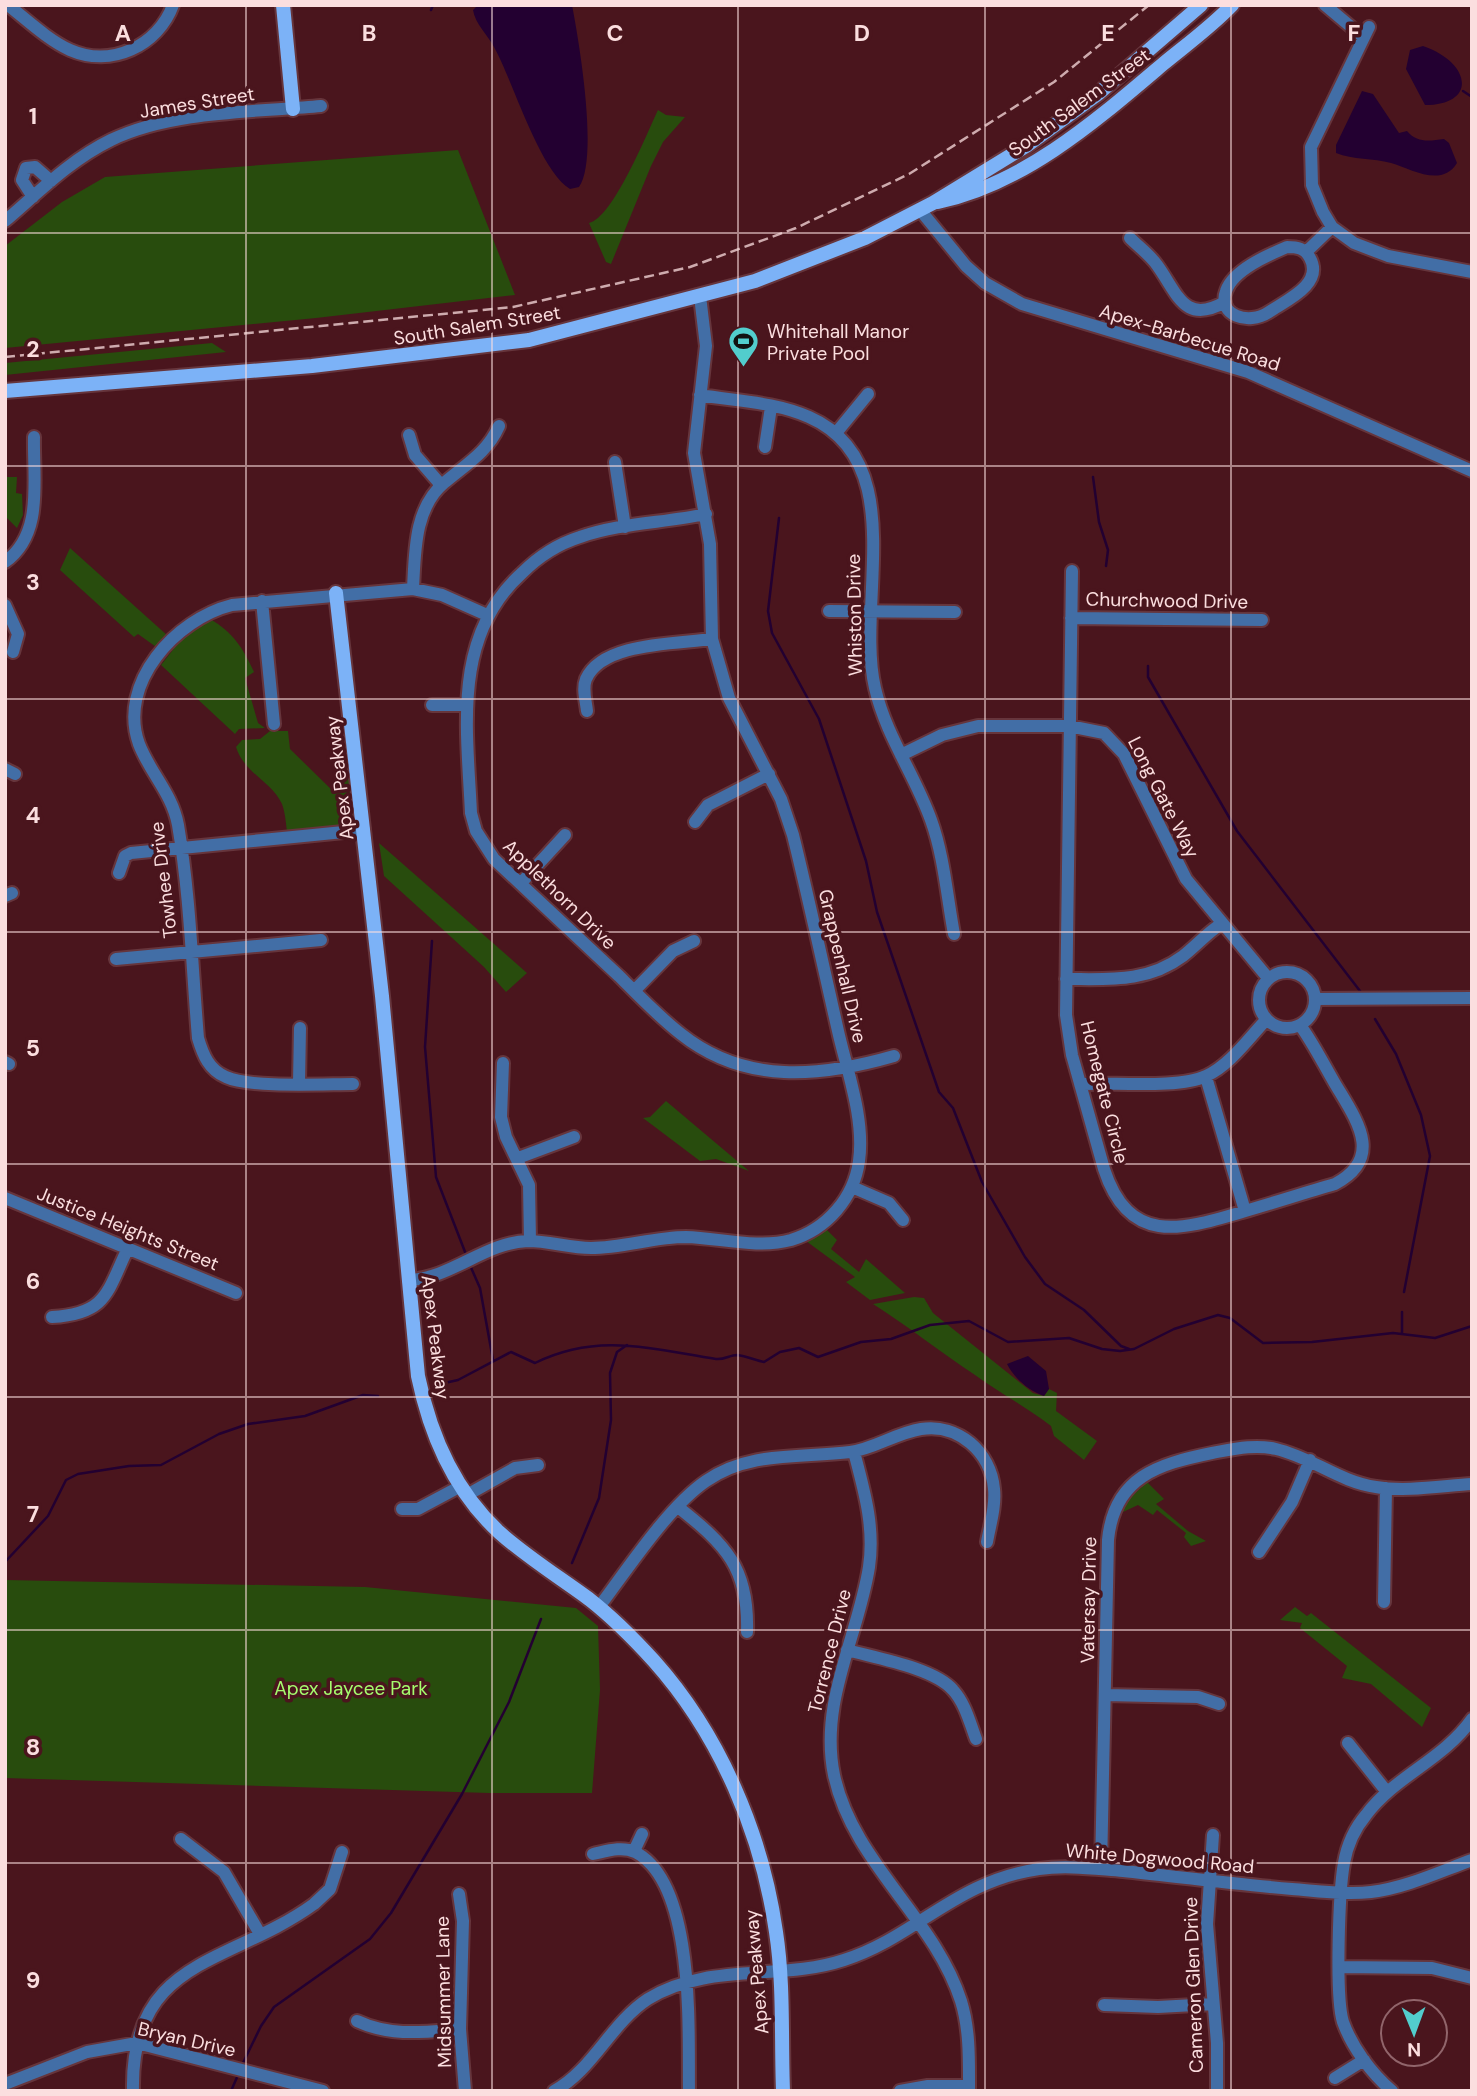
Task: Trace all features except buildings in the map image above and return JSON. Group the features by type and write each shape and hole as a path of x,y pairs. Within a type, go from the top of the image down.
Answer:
{"main road":[{"path":"284,5 293,109"},
{"name":"South Salem Street","path":"5,391 427,354 529,340 700,296 801,265 927,207 1026,146 1099,93 1201,5"},
{"name":"South Salem Street","path":"927,207 970,195 1033,164 1130,92 1232,5"},
{"name":"Apex Peakway","path":"336,593 364,830 418,1376 427,1415 443,1455 464,1490 498,1531 599,1607 674,1685 704,1730 730,1779 763,1870 776,1933 783,2091"}],"street":[{"path":"8,5 60,45 80,54 99,57 121,54 139,47 162,27 173,5"},
{"path":"1325,5 1366,32 1311,147 1312,185 1332,227 1354,243 1388,256 1472,272"},
{"name":"James Street","path":"5,221 51,181 102,145 150,126 321,106"},
{"path":"33,197 22,180 26,168 35,167 51,181"},
{"name":"Apex-Barbecue Road","path":"927,207 966,266 985,283 1023,304 1248,372 1472,471"},
{"path":"1306,252 1332,227"},
{"path":"1130,238 1156,262 1181,302 1188,307 1209,311 1225,302 1229,285 1262,259 1287,247 1298,247 1306,252 1314,269 1312,279 1304,288 1261,318 1246,321 1240,319 1225,302"},
{"name":"Grappenhall Drive","path":"408,1280 431,1277 509,1244 530,1241 591,1248 682,1237 782,1242 810,1233 824,1223 839,1208 852,1187 859,1161 860,1142 847,1067 793,835 769,774 729,698 712,639 710,544 694,453 706,346 700,296"},
{"path":"836,433 869,394"},
{"name":"Whiston Drive","path":"700,395 808,416 836,433 855,456 869,491 875,689 886,724 935,833 954,934"},
{"path":"765,447 771,407"},
{"path":"414,589 419,526 428,503 441,485 491,444 499,426"},
{"path":"409,436 415,455 441,485"},
{"path":"5,562 14,556 30,532 34,437"},
{"path":"615,462 625,527"},
{"name":"Applethorn Drive","path":"706,514 579,537 547,553 517,578 487,615 469,669 467,705 473,824 485,848 634,991 681,1034 730,1062 785,1074 818,1073 894,1056"},
{"name":"Homegate Circle","path":"1072,571 1066,979 1068,1033 1110,1185 1123,1205 1138,1217 1158,1226 1181,1228 1335,1184 1351,1174 1360,1162 1363,1146 1361,1130 1300,1025"},
{"name":"Towhee Drive","path":"353,1084 237,1081 227,1078 209,1065 198,1038 181,848 173,805 145,756 136,733 134,712 138,691 146,673 164,649 194,621 220,608 336,593 414,589 442,595 487,615"},
{"path":"262,601 274,724"},
{"path":"5,605 18,634 13,652"},
{"path":"829,611 955,612"},
{"name":"Churchwood Drive","path":"1071,618 1262,620"},
{"path":"587,711 584,687 587,678 608,657 628,650 712,639"},
{"path":"432,705 467,705"},
{"name":"Long Gate Way","path":"901,755 942,735 965,728 1069,726 1096,729 1120,747 1179,868 1221,924 1268,978"},
{"path":"695,822 708,805 769,774"},
{"path":"119,873 122,861 131,852 364,830"},
{"path":"521,883 565,835"},
{"path":"1066,979 1123,979 1147,975 1185,955 1221,924"},
{"path":"116,959 321,940"},
{"path":"634,991 673,951 694,941"},
{"path":"1284,972 1302,976 1313,990 1315,999 1312,1014 1300,1025 1282,1028 1266,1020 1261,1012 1259,995 1268,978 1284,972"},
{"path":"1315,999 1472,998"},
{"path":"1080,1084 1183,1082 1206,1077 1217,1070 1266,1020"},
{"path":"299,1083 300,1028"},
{"path":"503,1063 501,1117 506,1137 518,1158 531,1195 530,1241"},
{"path":"1206,1077 1245,1211"},
{"path":"518,1158 574,1138"},
{"path":"852,1187 889,1203 903,1220"},
{"name":"Justice Heights Street","path":"5,1198 236,1293"},
{"path":"52,1317 78,1316 94,1308 106,1295 128,1248"},
{"path":"599,1607 678,1507 705,1481 747,1462 853,1451 923,1429 947,1431 967,1440 982,1455 993,1480 994,1500 987,1542"},
{"name":"Vatersay Drive","path":"1101,1869 1108,1541 1112,1518 1126,1491 1159,1466 1242,1447 1274,1448 1310,1460 1353,1481 1386,1488 1472,1484"},
{"name":"Torrence Drive","path":"853,1451 867,1503 871,1542 869,1569 830,1725 830,1754 839,1795 858,1840 946,1969 960,2000 968,2032 969,2088"},
{"path":"1259,1552 1292,1502 1310,1460"},
{"path":"402,1509 418,1509 515,1468 538,1465"},
{"path":"1384,1602 1386,1488"},
{"path":"678,1507 712,1534 733,1560 746,1592 747,1632"},
{"path":"847,1650 926,1673 951,1687 963,1705 976,1739"},
{"path":"1105,1695 1198,1697 1219,1704"},
{"path":"1392,2091 1364,2060 1341,2012 1341,1893 1344,1862 1355,1831 1387,1792 1437,1758 1472,1719"},
{"path":"1348,1743 1387,1792"},
{"path":"634,1851 642,1834"},
{"name":"Cameron Glen Drive","path":"1213,1835 1207,1924 1217,2091"},
{"path":"181,1839 224,1872 260,1934"},
{"path":"593,1854 616,1849 634,1851 655,1871 670,1899 684,1945 689,2091"},
{"path":"133,2091 137,2043 151,2006 174,1980 306,1910 321,1898 334,1881 342,1852"},
{"name":"White Dogwood Road","path":"779,1970 813,1968 848,1959 964,1892 1003,1877 1041,1869 1101,1869 1341,1893 1381,1890 1472,1860"},
{"name":"Midsummer Lane","path":"459,1894 463,1921 460,2029 465,2091"},
{"path":"1340,1967 1432,1969 1472,1978"},
{"path":"561,2089 632,2012 650,1998 687,1982 779,1970"},
{"path":"1104,2005 1158,2007 1213,2004"},
{"path":"357,2021 378,2031 460,2029"},
{"name":"Bryan Drive","path":"5,2084 87,2052 137,2043 279,2086 323,2091"},
{"path":"1335,2078 1364,2060"},
{"path":"900,2091 928,2086 969,2088"}],"green space":[{"path":"658,110 666,115 685,117 663,142 611,264 606,262 589,223 598,218 618,191"},
{"path":"458,150 515,295 316,318 5,348 5,246 62,202 105,177"},
{"path":"212,343 226,352 5,375 5,363"},
{"path":"5,477 17,477 16,493 22,494 23,515 17,528 5,516"},
{"path":"70,548 168,636 159,649 138,634 134,637 60,570"},
{"path":"210,619 231,635 250,663 254,672 245,678 258,723 265,728 239,729 235,734 161,665 179,642"},
{"path":"270,731 288,731 290,749 335,793 347,766 354,809 351,824 343,828 287,832 282,804 271,789 245,764 236,747 242,740 260,739"},
{"path":"379,843 527,973 506,992 484,967 384,876"},
{"path":"666,1101 749,1171 716,1159 700,1161 643,1118 650,1117"},
{"path":"826,1229 837,1240 831,1249 859,1272 866,1259 905,1293 870,1300 846,1282 855,1277 806,1241"},
{"path":"914,1297 924,1298 933,1313 1033,1393 1044,1396 1049,1389 1057,1393 1056,1411 1097,1441 1084,1460 1054,1436 1051,1426 873,1304"},
{"path":"1147,1482 1164,1499 1156,1504 1188,1531 1206,1541 1191,1546 1184,1537 1186,1533 1157,1510 1153,1515 1138,1505 1123,1512 1127,1501"},
{"name":"Apex Jaycee Park","path":"5,1580 365,1587 576,1608 598,1626 600,1690 592,1793 489,1793 5,1778"},
{"path":"1295,1607 1307,1616 1311,1613 1431,1708 1422,1727 1371,1684 1342,1678 1347,1666 1300,1628 1302,1623 1280,1620"}],"shaded area":[{"path":"478,5 572,5 586,99 587,152 585,173 579,187 570,189 559,179 537,145 494,47 476,20 473,10"},
{"path":"1423,46 1439,53 1459,72 1462,82 1460,91 1454,98 1425,105 1406,69 1410,50"},
{"path":"1362,91 1373,94 1399,133 1407,131 1415,138 1424,140 1444,139 1449,143 1457,163 1451,170 1435,176 1384,161 1336,153 1336,145"},
{"path":"1028,1356 1046,1371 1049,1389 1044,1396 1023,1383 1007,1364"}],"waterway":[{"path":"431,10 433,5"},
{"path":"1463,91 1472,97"},
{"path":"1093,477 1099,522 1108,550 1106,566"},
{"path":"779,518 768,611 772,633 819,719 866,861 877,912 939,1092 953,1108 982,1182 1025,1257 1045,1284 1084,1310 1121,1346 1129,1349"},
{"path":"1148,666 1148,677 1237,831 1360,991"},
{"path":"432,941 425,1047 436,1177 467,1257"},
{"path":"1375,1019 1396,1054 1421,1115 1430,1156 1404,1292"},
{"path":"469,1263 480,1288 493,1360"},
{"path":"1402,1312 1402,1333"},
{"path":"440,1384 458,1380 511,1352 535,1363 558,1354 603,1345 647,1348 716,1359 737,1355 764,1362 780,1352 799,1348 818,1357 861,1342 891,1339 930,1325 969,1321 1008,1342 1069,1338 1102,1349 1120,1351 1134,1349 1174,1329 1218,1315 1230,1318 1263,1343 1312,1342 1393,1333 1435,1338 1472,1326"},
{"path":"572,1563 599,1498 611,1420 610,1373 617,1352 627,1345"},
{"path":"5,1562 48,1516 66,1480 78,1474 129,1466 161,1465 219,1434 248,1424 305,1416 363,1395 378,1396"},
{"path":"242,2065 261,2026 274,2007 370,1939 391,1913 462,1794 509,1702 541,1619"},
{"path":"231,2091 238,2075"}],"railway":[{"path":"5,357 513,307 690,267 796,228 909,174 1054,82 1149,5"}],"place":[{"name":"Whitehall Manor Private Pool","path":"744,369"}]}
